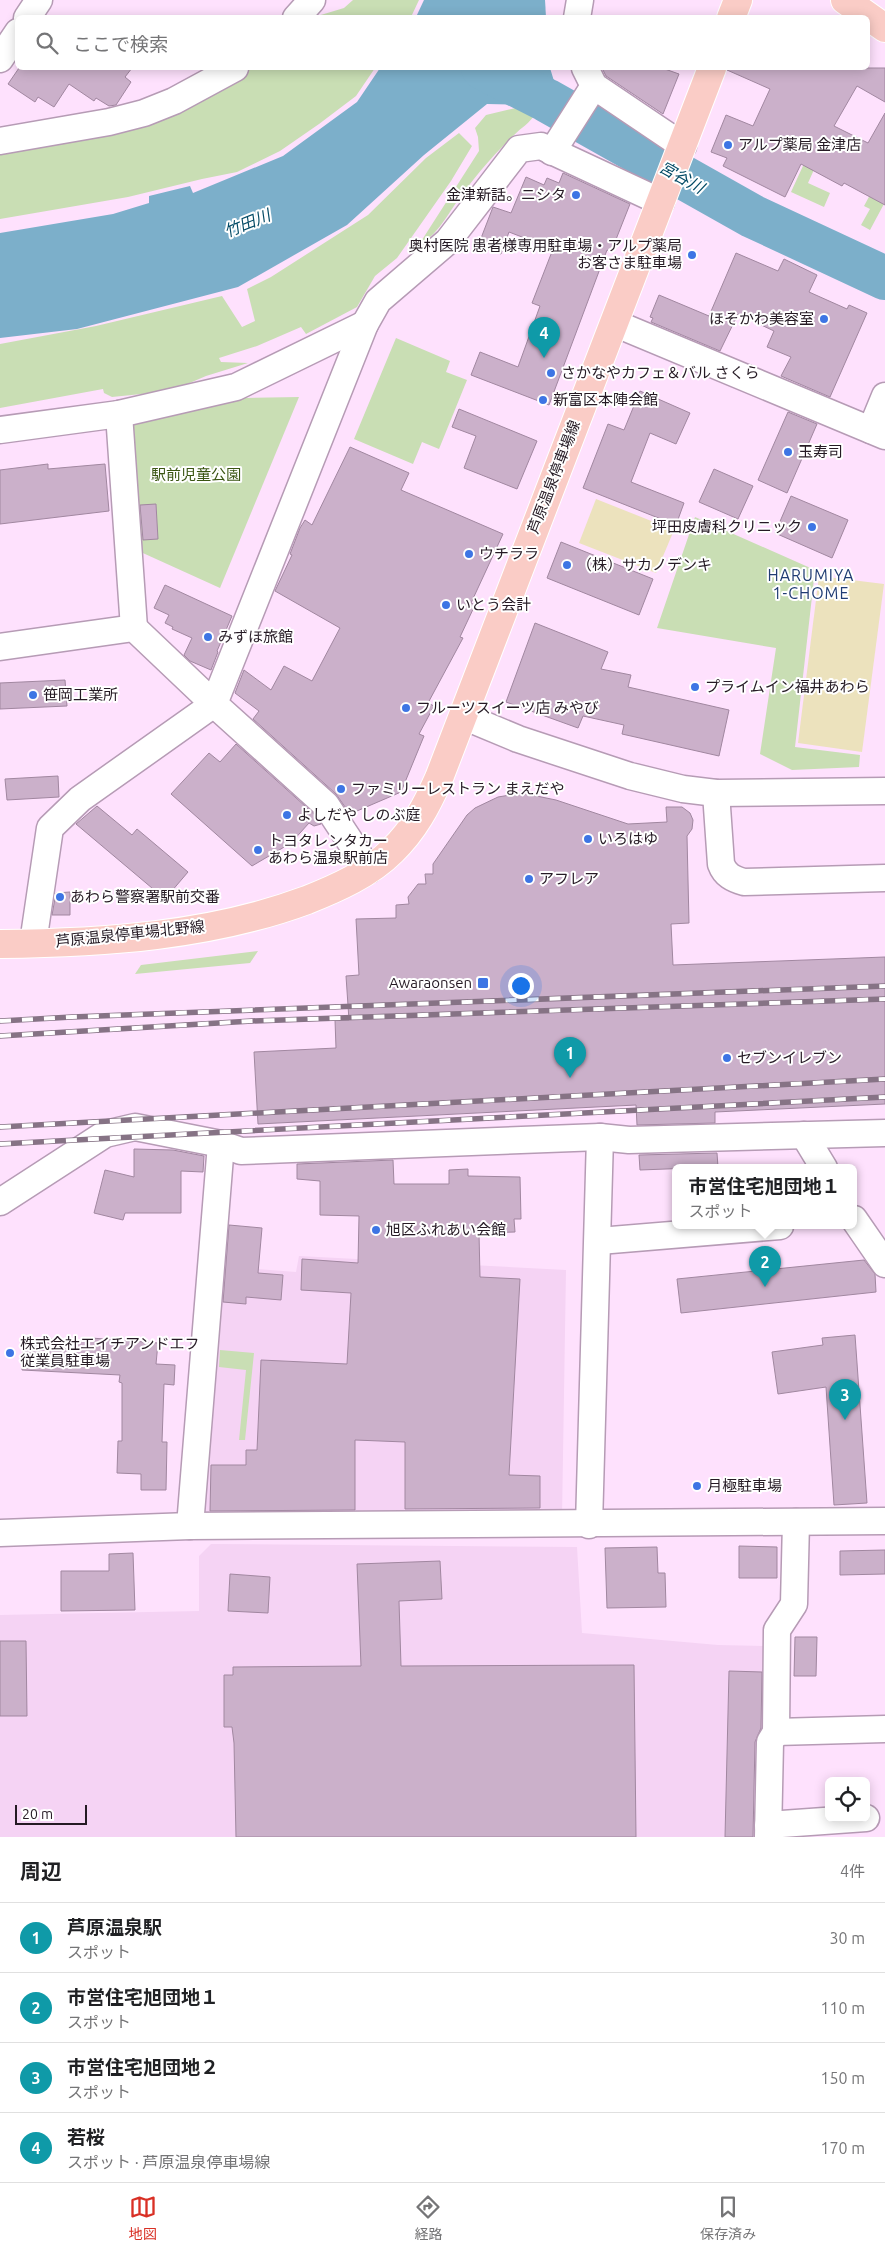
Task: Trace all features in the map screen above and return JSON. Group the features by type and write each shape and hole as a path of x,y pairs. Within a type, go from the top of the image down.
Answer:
{"main road":[{"path":"732,15 738,0"},
{"path":"845,0 866,15"},
{"path":"870,18 885,28"},
{"name":"芦原温泉停車場線","path":"369,870 397,846 412,829 423,812 439,778 711,70"},
{"name":"芦原温泉停車場北野線","path":"0,944 33,944 182,932 250,919 330,891 369,870"}],"street":[{"path":"29,15 39,0"},
{"path":"299,15 312,0"},
{"path":"578,15 580,0"},
{"path":"0,141 110,122 144,113 174,101 231,70"},
{"path":"552,152 589,77 683,146"},
{"path":"33,944 50,828 80,800 214,704 365,324 378,301 448,241 520,149 541,146 552,152 664,194"},
{"path":"614,323 878,433 885,396"},
{"path":"0,430 119,414 236,387 365,324"},
{"path":"119,414 134,628 214,704 326,805 369,870"},
{"path":"0,647 134,628"},
{"path":"463,716 518,739 630,776 683,789 716,793 885,791"},
{"path":"716,793 721,864 724,870 735,880 744,882 885,878"},
{"path":"0,1202 104,1134 135,1127 221,1144 241,1151 600,1137 628,1140 885,1133"},
{"path":"804,1135 822,1164"},
{"path":"589,1525 599,1241 600,1137"},
{"path":"190,1526 221,1144"},
{"path":"857,1223 885,1264"},
{"path":"599,1241 744,1229"},
{"path":"0,1533 190,1526 589,1525 885,1521"},
{"path":"796,1522 794,1604 778,1630 776,1732 770,1742 768,1831 836,1822"},
{"path":"776,1732 885,1729"},
{"path":"870,1818 885,1817"}],"shaded area":[{"path":"299,1256 566,1270 562,1517 207,1514 202,1507 218,1266 296,1272"},
{"path":"211,1544 577,1547 582,1633 718,1645 766,1646 764,1837 0,1837 0,1615 199,1611 199,1556"}],"green space":[{"path":"353,0 419,0 412,15 321,15 344,8"},
{"path":"239,70 374,70 356,96 280,151 237,172 128,197 0,219 0,149"},
{"path":"520,107 537,112 483,168 462,194 436,232 420,243 479,151 475,128 486,115"},
{"path":"825,118 835,123 808,183 830,193 824,207 791,192"},
{"path":"459,133 472,146 451,181 397,258 375,276 357,307 306,334 301,327 257,346 219,358 221,362 248,363 206,376 171,391 112,397 104,393 103,389 0,408 0,344 96,326 222,296 242,327 255,321 247,289 271,277 368,215 426,158"},
{"path":"877,182 885,202 870,230 861,225 870,209 864,206"},
{"path":"396,338 450,361 446,372 467,380 439,449 422,442 413,464 354,439"},
{"name":"駅前児童公園","path":"299,397 220,588 134,549 127,423 243,398"},
{"path":"695,517 815,570 795,747 860,755 859,767 792,770 760,754 776,648 657,628"},
{"path":"258,951 250,963 135,974 141,965"},
{"path":"220,1350 254,1353 245,1440 239,1440 246,1370 219,1367"}],"sand":[{"path":"596,499 674,530 656,573 579,543"},
{"path":"819,576 884,584 862,752 798,743"}],"water":[{"path":"424,0 545,0 546,15 417,15"},
{"name":"竹田川","path":"379,70 551,70 554,81 571,103 562,118 537,105 487,104 424,155 347,225 238,287 77,329 0,338 0,233 113,214 149,203 149,196 190,186 193,193 283,156 357,102"}],"building":[{"path":"870,68 885,68 885,102 857,86 834,126 868,143 885,113 885,205 844,183 842,186 801,164 785,197 723,166 727,158 711,152 726,115 753,126 770,89 727,70 870,70"},
{"path":"18,70 130,70 125,77 131,82 116,105 109,106 96,98 94,101 69,84 54,107 38,97 35,102 8,84"},
{"path":"603,70 668,70 679,74 663,114 606,76"},
{"path":"563,173 630,204 611,252 607,250 549,405 471,375 480,352 518,367 540,306 532,303 553,249 509,232 501,254 478,246 493,207 511,213 526,177 544,185 547,178 559,183"},
{"path":"736,253 778,271 784,259 817,275 809,292 847,309 849,305 867,313 830,397 781,376 791,357 767,347 774,331 738,314 720,351 651,322 653,318 650,317 659,295 709,316"},
{"path":"640,391 690,413 676,444 650,433 631,482 684,503 676,525 583,488 608,424 624,430"},
{"path":"459,409 537,441 517,489 464,468 476,436 452,427"},
{"name":"玉寿司","path":"788,412 817,424 787,493 758,480"},
{"path":"350,447 409,473 401,490 503,534 471,603 475,605 460,637 463,638 428,703 434,706 419,734 424,736 401,792 350,814 336,794 253,719 259,711 235,693 244,670 271,690 284,666 312,681 340,628 275,591 292,555 290,554 300,528 305,520 312,525"},
{"path":"48,464 48,469 105,464 109,511 0,524 0,470"},
{"path":"714,469 753,486 738,519 699,502"},
{"name":"坪田皮膚科クリニック","path":"791,496 848,520 832,558 775,533"},
{"path":"156,504 158,539 143,540 140,505"},
{"path":"561,542 653,579 639,615 547,578"},
{"path":"165,585 232,616 211,670 190,661 184,655 192,638 172,629 173,627 165,623 169,615 154,608"},
{"path":"535,623 608,652 601,669 631,675 628,687 729,710 719,756 622,734 624,725 583,716 578,728 506,702"},
{"name":"笹岡工業所","path":"65,680 67,706 0,709 0,683"},
{"path":"236,744 315,815 321,824 314,826 309,823 291,843 252,866 171,794 209,753 220,762"},
{"path":"58,776 59,797 7,800 5,779"},
{"path":"522,793 556,800 628,824 667,822 666,807 682,807 690,813 693,820 692,829 687,836 689,923 671,924 673,965 885,957 885,1104 715,1112 715,1123 637,1125 636,1105 258,1124 254,1052 336,1048 335,1020 349,1020 346,976 359,975 356,919 396,918 396,905 409,904 408,897 418,884 426,884 425,874 433,874 433,864 467,815 475,808 498,797"},
{"path":"97,806 132,835 137,829 188,872 165,899 76,824"},
{"path":"70,892 70,915 52,915 56,893"},
{"path":"134,1149 173,1150 204,1156 203,1172 181,1171 181,1213 125,1213 123,1220 94,1213 105,1170 134,1177"},
{"path":"717,1153 718,1164 672,1164 672,1169 640,1170 639,1155"},
{"path":"393,1160 394,1184 449,1184 449,1170 468,1169 468,1176 520,1177 521,1219 514,1219 515,1232 479,1233 480,1277 520,1279 509,1475 540,1476 540,1508 405,1509 405,1442 355,1440 355,1510 210,1511 211,1465 246,1465 246,1450 257,1450 261,1360 347,1364 351,1293 301,1290 302,1259 358,1263 359,1216 320,1215 320,1181 297,1179 297,1164"},
{"path":"229,1225 262,1228 258,1273 283,1275 281,1300 246,1297 246,1304 223,1302"},
{"path":"864,1260 875,1274 876,1292 681,1313 677,1279"},
{"path":"855,1335 867,1503 834,1505 826,1387 778,1394 772,1352 823,1345 822,1338"},
{"path":"23,1338 90,1341 91,1338 158,1343 156,1364 175,1365 174,1385 164,1384 162,1442 167,1442 166,1490 141,1490 141,1474 117,1473 118,1441 122,1441 122,1383 119,1382 120,1375 22,1370"},
{"path":"739,1546 777,1547 777,1578 739,1578"},
{"path":"657,1547 658,1573 665,1573 666,1607 607,1608 605,1548"},
{"path":"885,1550 885,1574 840,1575 840,1551"},
{"path":"133,1553 135,1610 61,1611 61,1571 109,1571 109,1554"},
{"path":"440,1561 442,1599 399,1601 401,1666 634,1665 636,1837 236,1837 234,1743 232,1727 224,1727 224,1675 233,1675 233,1667 361,1666 357,1564"},
{"path":"230,1574 270,1577 268,1613 228,1611"},
{"path":"795,1637 817,1637 816,1676 794,1676"},
{"path":"0,1641 26,1641 27,1716 0,1716"},
{"path":"729,1671 762,1672 761,1728 755,1742 753,1837 725,1837"}],"waterway":[{"name":"宮谷川","path":"487,70 546,100 752,216 885,278"}],"railway":[{"path":"0,1021 885,986"},
{"path":"0,1036 252,1021 885,999"},
{"path":"0,1127 885,1079"},
{"path":"0,1144 885,1097"}],"place":[{"name":"アルプ薬局 金津店","path":"728,145"},
{"name":"金津新話。ニシタ","path":"576,195"},
{"name":"奥村医院 患者様専用駐車場・アルプ薬局 お客さま駐車場","path":"692,255"},
{"name":"ほそかわ美容室","path":"824,319"},
{"name":"若桜","path":"544,358"},
{"name":"さかなやカフェ＆バル さくら","path":"551,373"},
{"name":"新富区本陣会館","path":"543,400"},
{"name":"玉寿司","path":"788,452"},
{"name":"坪田皮膚科クリニック","path":"812,527"},
{"name":"ウチララ","path":"469,554"},
{"name":"（株）サカノデンキ","path":"567,565"},
{"name":"いとう会計","path":"446,605"},
{"name":"みずほ旅館","path":"208,637"},
{"name":"プライムイン福井あわら","path":"695,687"},
{"name":"笹岡工業所","path":"33,695"},
{"name":"フルーツスイーツ店 みやび","path":"406,708"},
{"name":"ファミリーレストラン まえだや","path":"341,789"},
{"name":"よしだや しのぶ庭","path":"287,815"},
{"name":"いろはゆ","path":"588,839"},
{"name":"トヨタレンタカー あわら温泉駅前店","path":"258,850"},
{"name":"アフレア","path":"529,879"},
{"name":"あわら警察署駅前交番","path":"60,897"},
{"name":"Awaraonsen","path":"483,983"},
{"name":"セブンイレブン","path":"727,1058"},
{"name":"芦原温泉駅","path":"570,1078"},
{"name":"旭区ふれあい会館","path":"376,1230"},
{"name":"市営住宅旭団地１","path":"765,1287"},
{"name":"株式会社エイチアンドエフ 従業員駐車場","path":"10,1353"},
{"name":"市営住宅旭団地２","path":"845,1420"},
{"name":"月極駐車場","path":"697,1486"}],"district":[{"name":"HARUMIYA 1-CHOME","path":"811,584"}]}
